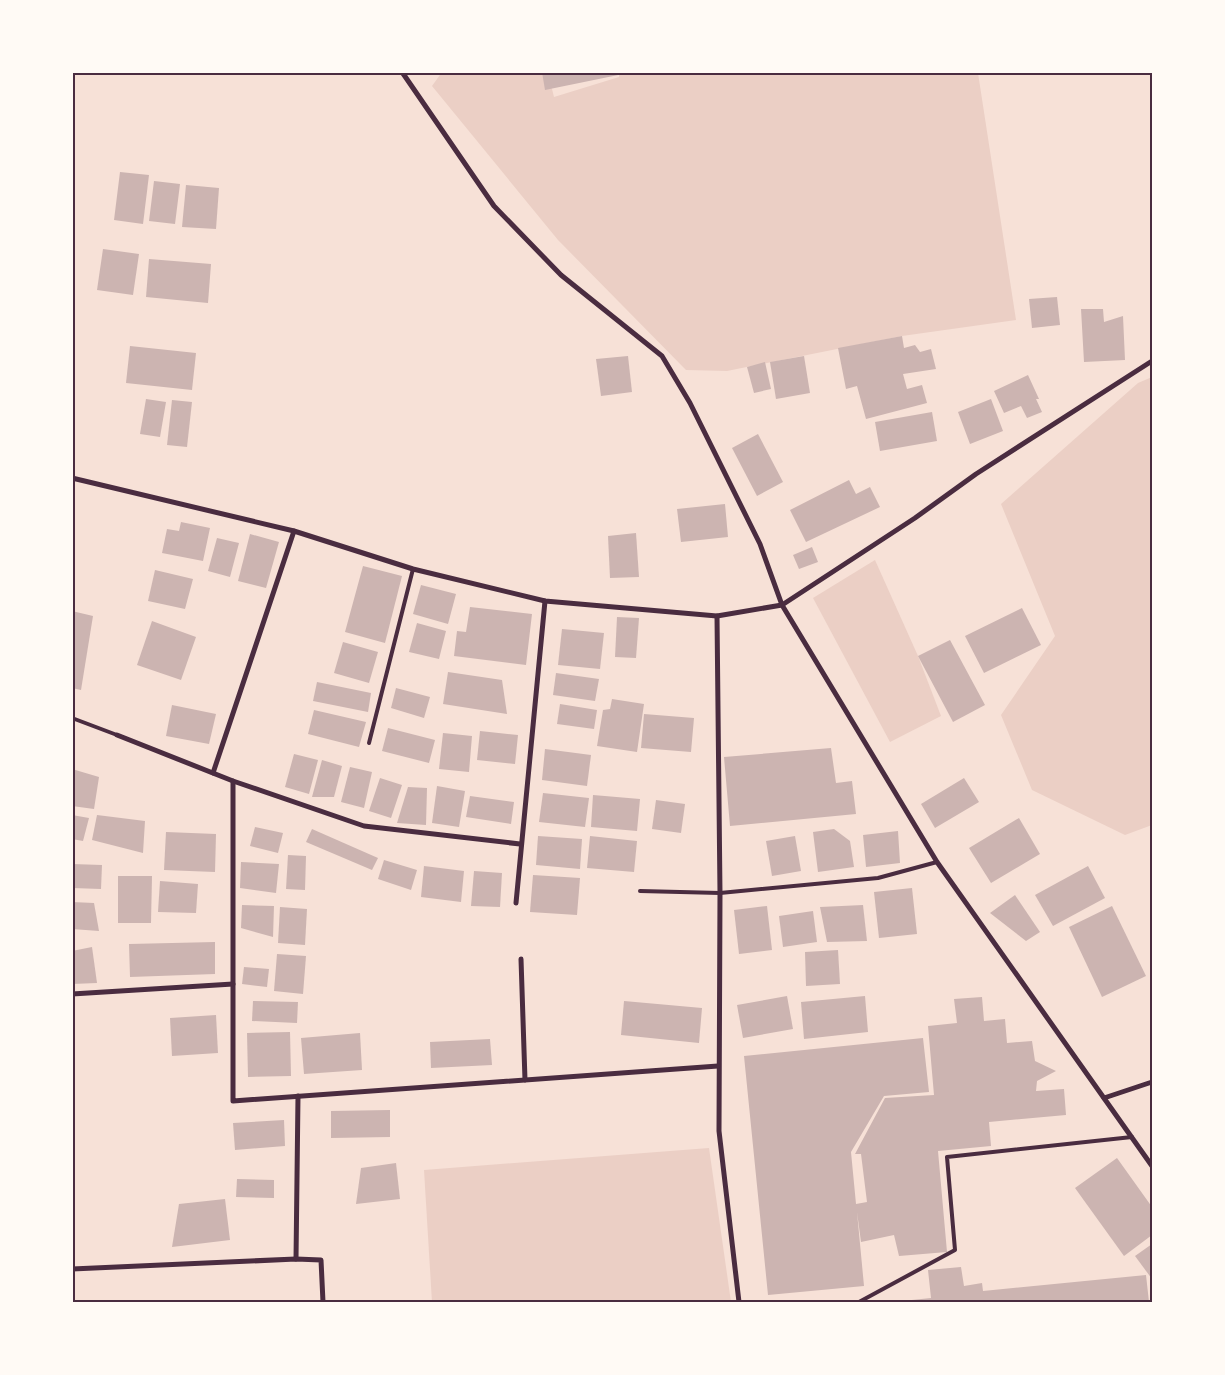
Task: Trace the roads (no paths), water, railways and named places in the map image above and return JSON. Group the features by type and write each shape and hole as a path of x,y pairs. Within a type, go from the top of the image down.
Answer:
{"street":[{"path":"402,72 494,206 561,275 662,356 690,402 760,544 782,605 936,862 1152,1166"},
{"path":"72,478 294,531 413,569 545,601 716,616 782,605 915,518 976,474 1152,361"},
{"path":"213,773 294,531"},
{"path":"516,904 520,844 545,601"},
{"path":"716,616 720,893 719,1131 739,1302"},
{"path":"117,735 233,781 364,826 520,844"},
{"path":"233,781 232,1101 718,1066"},
{"path":"520,958 525,1080"},
{"path":"72,994 233,984"},
{"path":"1104,1098 1152,1082"},
{"path":"296,1258 298,1096"},
{"path":"72,1269 296,1258 321,1260 323,1302"}],"lane":[{"path":"369,742 413,569"},
{"path":"72,718 117,735"},
{"path":"640,891 720,893 878,878 936,862"},
{"path":"859,1302 955,1250 947,1157 1132,1136"}]}
